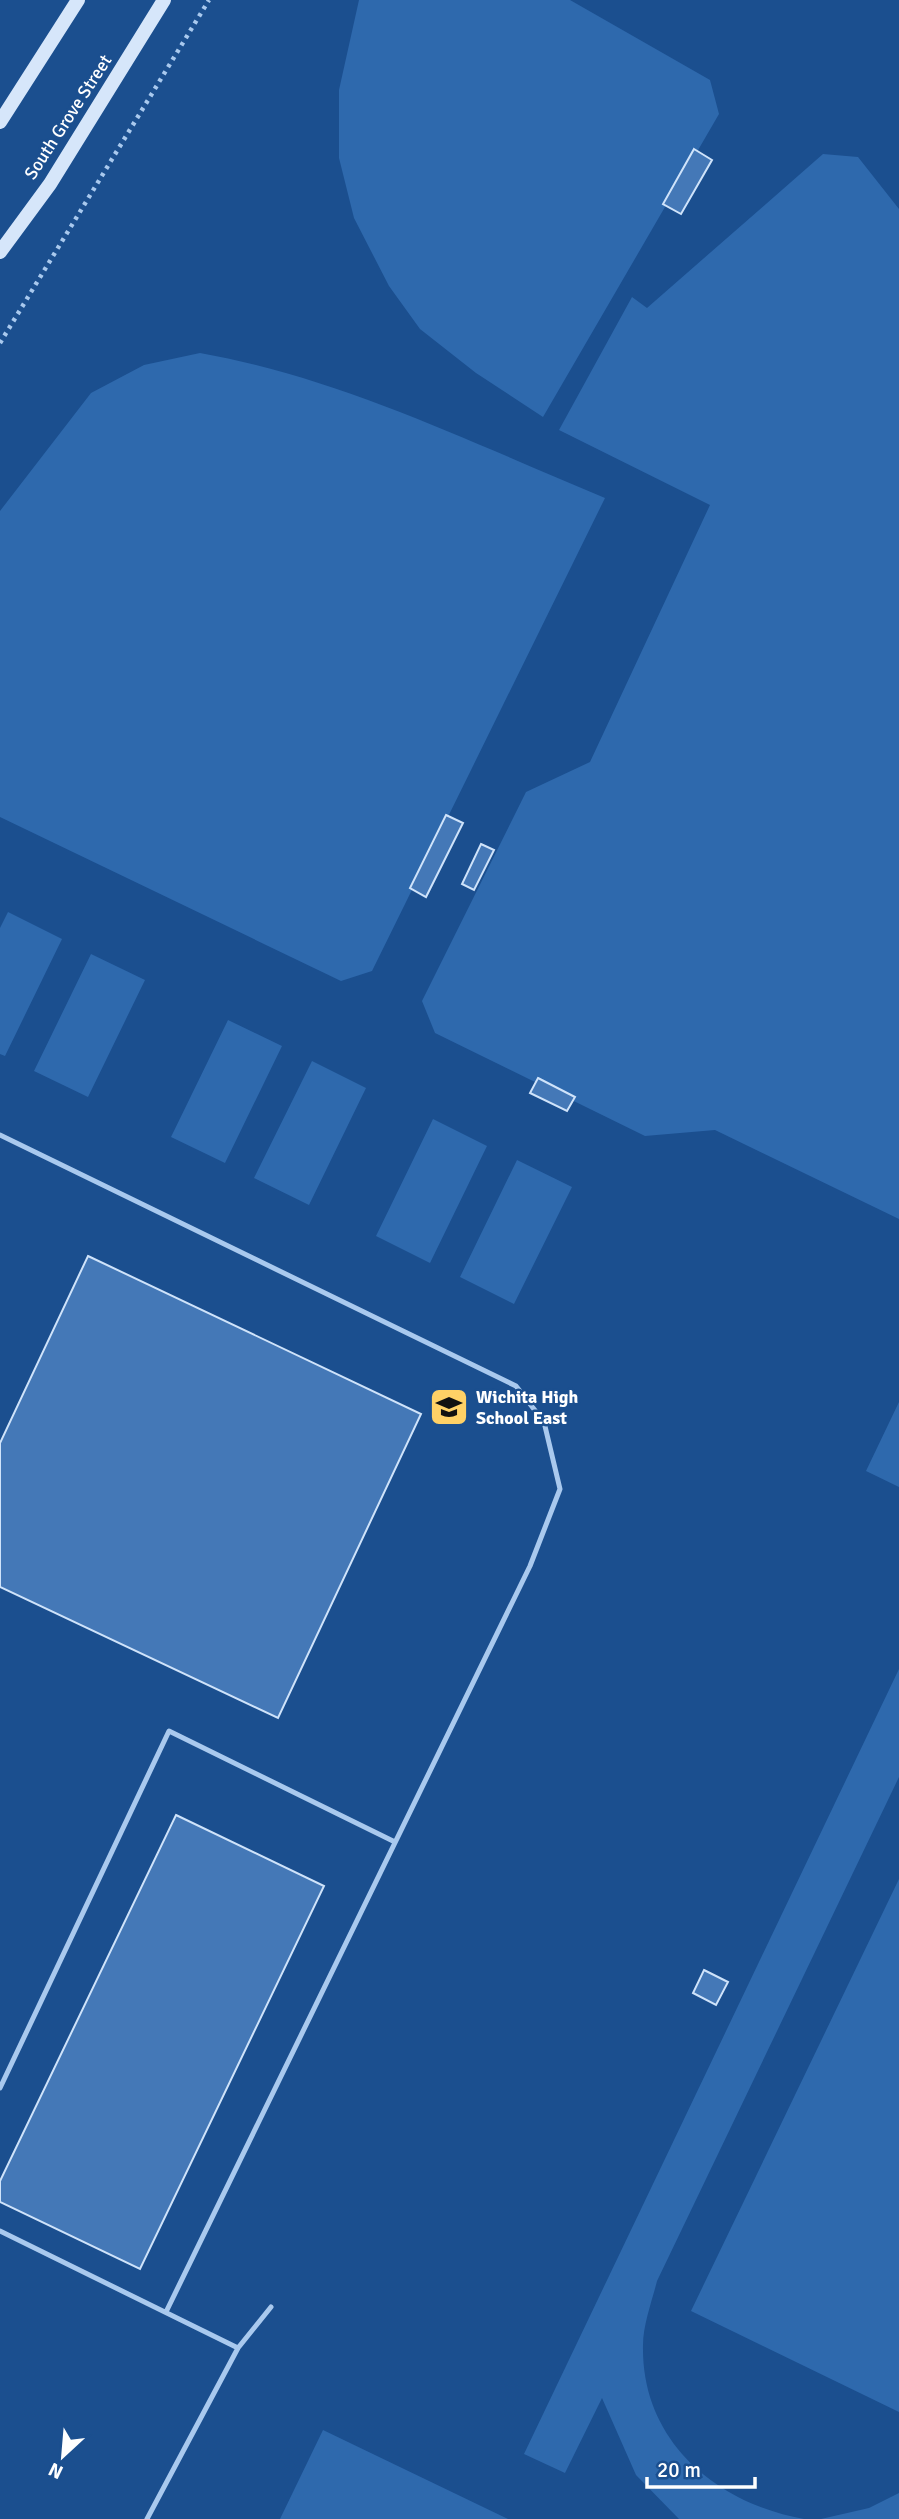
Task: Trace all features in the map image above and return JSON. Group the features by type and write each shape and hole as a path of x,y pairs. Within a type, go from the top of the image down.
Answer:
{"street":[{"path":"0,122 78,0"},
{"name":"South Grove Street","path":"0,252 50,184 164,0"}],"lane":[{"path":"0,1135 516,1386 544,1422 560,1489 530,1566 166,2312"},
{"path":"0,2088 169,1731 395,1842"},
{"path":"0,2231 238,2348"},
{"path":"147,2519 238,2348 271,2307"}],"path":[{"path":"0,343 209,0"}],"shaded area":[{"path":"359,0 570,0 710,80 719,114 543,417 476,373 420,329 389,286 354,218 339,158 339,90"},
{"path":"823,154 858,157 899,209 899,1219 715,1130 645,1136 435,1033 422,1001 526,792 590,762 710,505 559,430 632,297 647,308"},
{"path":"200,353 304,378 355,395 605,498 372,971 341,981 0,817 0,511 91,393 144,365"},
{"path":"8,912 62,939 5,1056 0,1054 0,928"},
{"path":"91,954 145,980 88,1097 34,1071"},
{"path":"228,1020 282,1046 225,1163 171,1137"},
{"path":"312,1061 366,1088 309,1205 254,1178"},
{"path":"433,1119 487,1146 430,1263 376,1236"},
{"path":"517,1160 572,1187 514,1304 460,1277"},
{"path":"899,1402 899,1487 866,1471"},
{"path":"899,1669 899,1777 657,2281 643,2337 646,2379 655,2410 670,2438 690,2462 741,2499 804,2519 679,2519 636,2475 602,2398 565,2473 524,2454"},
{"path":"899,1879 899,2412 691,2311"},
{"path":"323,2430 508,2519 280,2519"},
{"path":"899,2493 899,2519 821,2519 869,2508"}],"building":[{"path":"694,149 712,160 681,214 663,204"},
{"path":"446,815 463,823 426,897 410,888"},
{"path":"481,844 494,850 474,890 462,884"},
{"path":"538,1078 575,1097 567,1111 530,1093"},
{"path":"88,1256 421,1414 278,1718 0,1587 0,1443"},
{"path":"176,1815 324,1886 140,2269 0,2202 0,2181"},
{"path":"704,1970 728,1982 716,2005 693,1993"}],"place":[{"name":"Wichita High School East","path":"449,1407"}]}
